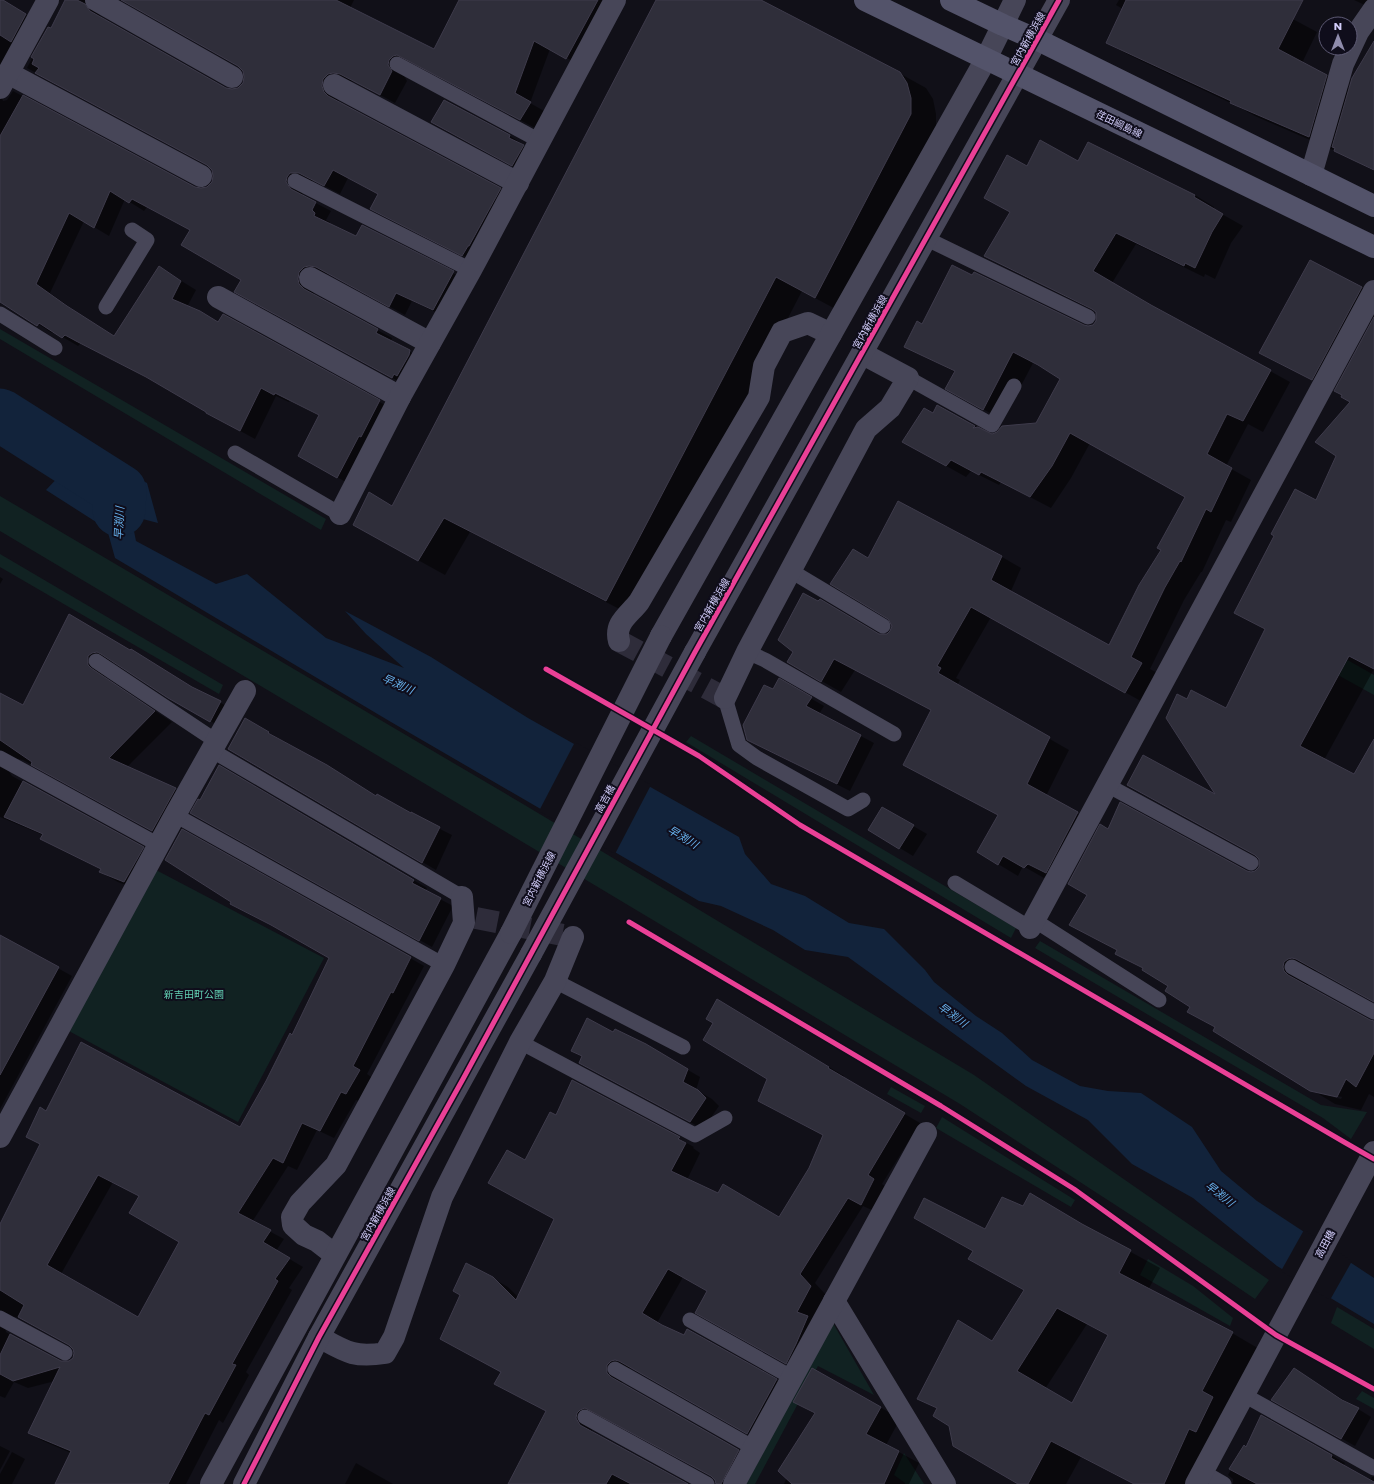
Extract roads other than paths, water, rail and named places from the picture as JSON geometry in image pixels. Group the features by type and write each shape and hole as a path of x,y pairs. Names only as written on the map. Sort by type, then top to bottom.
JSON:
{"main road":[{"name":"荏田綱島線","path":"865,0 1374,247"},
{"path":"951,0 1038,40 1374,206"}],"street":[{"path":"48,0 4,81 201,176"},
{"path":"96,0 232,77"},
{"path":"340,514 400,397 471,270 615,0"},
{"name":"宮内新横浜線","path":"211,1484 511,933 661,636 986,59 1015,0"},
{"name":"宮内新横浜線","path":"695,652 863,354 1059,0"},
{"path":"1311,175 1343,64 1358,32 1374,9"},
{"path":"334,85 518,183"},
{"path":"310,278 430,343"},
{"path":"1032,924 1374,291"},
{"path":"218,297 400,397"},
{"path":"619,641 617,632 621,621 639,602 759,397 764,366 782,332 808,323 831,334"},
{"path":"725,698 747,652 866,429 890,408 908,378 863,354"},
{"name":"高吉橋","path":"531,954 695,652"},
{"path":"0,1137 175,815 245,691"},
{"path":"335,1255 317,1241 304,1235 293,1225 292,1217 300,1203 336,1165 444,965 470,921 462,897"},
{"path":"319,1337 348,1353 370,1356 385,1353 394,1337 442,1197 520,1042 555,980 573,936"},
{"name":"宮内新横浜線","path":"244,1484 319,1337 531,954"},
{"path":"734,1484 926,1133"},
{"name":"高田橋","path":"1199,1478 1371,1158"},
{"path":"834,1301 945,1484"}],"lane":[{"path":"397,64 540,141"},
{"path":"295,181 471,270"},
{"path":"106,307 147,240 132,230"},
{"path":"927,239 1088,317"},
{"path":"0,314 55,348"},
{"path":"908,378 992,425 1014,386"},
{"path":"235,453 340,514"},
{"path":"790,571 883,626"},
{"path":"747,652 765,660 894,734"},
{"path":"96,661 214,745 462,897"},
{"path":"725,698 739,745 757,758 848,809 863,800"},
{"path":"0,758 159,845"},
{"path":"1107,785 1251,863"},
{"path":"175,815 444,965"},
{"path":"955,883 1032,924 1159,1000"},
{"path":"1292,967 1374,1012"},
{"path":"555,980 683,1047"},
{"path":"520,1042 695,1135 725,1118"},
{"path":"0,1318 66,1353"},
{"path":"690,1320 792,1378"},
{"path":"616,1369 754,1448"},
{"path":"1244,1395 1374,1468"},
{"path":"586,1417 707,1484"},
{"path":"1199,1478 1224,1484"}],"water":[{"path":"83,451 147,483 158,523 131,516 136,541 216,584 247,574 326,638 404,668 366,634 345,611 431,657 528,718 739,837 745,854 771,884 805,896 849,923 884,929 925,970 934,982 976,1016 1002,1033 1032,1060 1080,1086 1108,1091 1141,1093 1192,1127 1221,1171 1257,1201 1374,1278 1374,1324 1277,1266 1193,1198 1132,1164 1088,1120 1026,1086 848,957 805,950 773,930 721,906 699,901 391,722 115,558 107,529 46,490"}],"waterway":[{"name":"早渕川","path":"0,415 120,491 119,510"}],"tunnel":[{"path":"619,641 725,698"},
{"path":"476,918 573,937"}],"park label":[{"name":"新吉田町公園","path":"194,994"}]}
